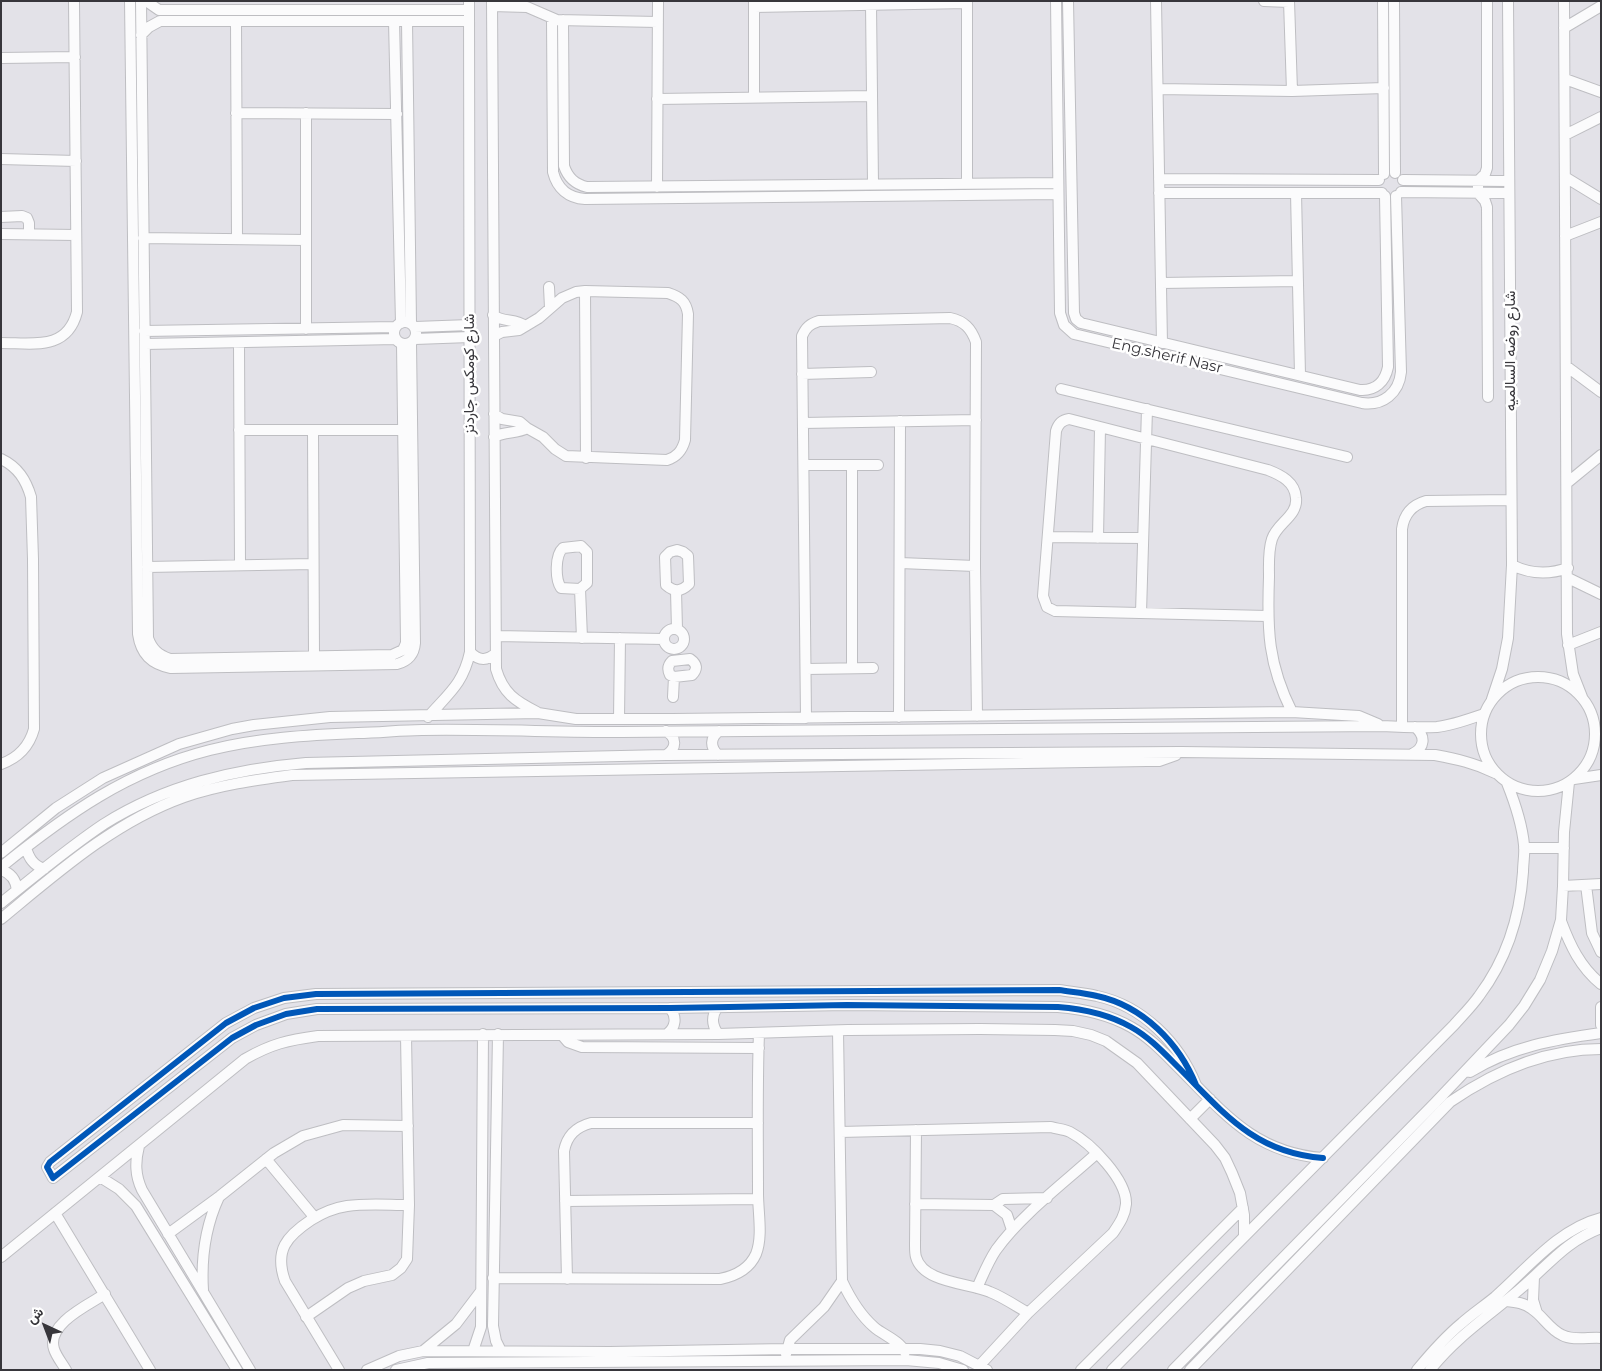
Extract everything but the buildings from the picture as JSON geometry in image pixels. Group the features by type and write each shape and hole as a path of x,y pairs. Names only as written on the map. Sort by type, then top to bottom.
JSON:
{"street":[{"path":"1,343 44,343 54,341 69,330 77,312 74,1"},
{"path":"130,1 138,634 144,654 152,661 161,666 171,668 387,664 402,662 412,655 414,643 406,341"},
{"path":"141,1 148,638 155,652 170,658 392,655 400,653 406,647 403,430 406,341"},
{"path":"146,1 158,10 231,5 469,6"},
{"path":"657,187 658,1"},
{"name":"Eng.sherif Nasr","path":"1056,1 1060,313 1062,321 1067,328 1078,335 1368,404 1380,402 1391,395 1398,384 1401,372 1391,194"},
{"path":"1068,1 1075,316 1081,324 1360,390 1371,389 1385,378 1388,367 1391,194"},
{"path":"1156,1 1162,343"},
{"path":"1264,1 1289,1 1292,91"},
{"path":"1478,181 1484,176 1487,168 1487,1"},
{"name":"شارع روضه السالميه","path":"1492,699 1502,669 1508,638 1512,566 1508,1"},
{"path":"1191,1370 1398,1148 1509,1025 1524,1006 1543,973 1561,920 1564,886 1564,848 1572,781 1588,763 1595,744 1594,723 1573,674 1568,645 1564,1"},
{"path":"754,97 754,4 871,5 966,2 967,184"},
{"path":"492,4 527,7 552,19 658,22"},
{"name":"شارع كومكس جاردنز","path":"492,4 496,669 500,683 514,698 538,713"},
{"path":"231,5 236,112 237,239"},
{"path":"871,5 873,184"},
{"path":"1389,5 1384,88 1390,177"},
{"path":"1389,5 1390,177 1379,187 1391,194"},
{"name":"شارع كومكس جاردنز","path":"418,730 455,688 466,670 470,652 469,6"},
{"path":"1564,28 1601,6"},
{"path":"552,19 553,172 560,187 574,197 585,199 1058,194"},
{"path":"563,20 564,166 574,183 587,187 1058,183"},
{"path":"142,35 149,27 160,21 468,21"},
{"path":"394,21 405,325"},
{"path":"405,325 407,21"},
{"path":"1,58 75,57"},
{"path":"1564,79 1601,92"},
{"path":"1057,89 1070,88"},
{"path":"1158,89 1292,91 1384,88"},
{"path":"657,99 872,96"},
{"path":"236,112 396,114"},
{"path":"306,113 306,329"},
{"path":"1565,134 1601,117"},
{"path":"1,160 76,161"},
{"path":"1159,179 1390,177 1509,181"},
{"path":"1390,177 1403,186 1391,194"},
{"path":"1565,177 1601,199"},
{"path":"1478,181 1478,193"},
{"path":"1160,193 1391,194 1509,192"},
{"path":"1296,193 1300,376"},
{"path":"1478,193 1484,198 1487,207 1488,397"},
{"path":"1,217 22,216 27,218 30,234"},
{"path":"1566,236 1601,222"},
{"path":"1,234 76,234"},
{"path":"144,238 306,240"},
{"path":"1161,283 1298,281"},
{"path":"550,287 550,308"},
{"path":"585,291 586,458"},
{"path":"494,336 502,332 519,330 539,318 569,294 585,291 668,294 680,298 684,302 688,314 684,440 679,454 667,460 573,457 560,453 543,437 520,422 502,419 494,414"},
{"path":"493,315 502,321 518,322 525,326"},
{"path":"806,718 802,336 805,329 819,321 955,319 969,327 976,342 975,566 977,716"},
{"path":"405,325 417,333 406,341"},
{"path":"405,325 394,333 406,341"},
{"path":"144,331 470,325"},
{"path":"144,344 406,341 470,337"},
{"path":"239,342 240,565"},
{"path":"1234,372 1236,360"},
{"path":"1566,366 1601,392"},
{"path":"802,374 871,372"},
{"path":"1061,389 1347,457"},
{"path":"1141,613 1148,410"},
{"path":"803,423 976,420"},
{"path":"1267,616 1055,610 1047,607 1043,596 1057,428 1061,422 1069,420 1268,470 1281,476 1293,486 1296,506 1277,528 1271,542 1267,616 1269,642 1275,671 1292,712"},
{"path":"899,717 900,421"},
{"path":"494,437 527,428"},
{"path":"1098,538 1100,428"},
{"path":"239,430 403,430"},
{"path":"313,430 314,656"},
{"path":"1567,483 1601,455"},
{"path":"1,459 9,463 21,474 31,497 34,729 26,748 18,755 1,764"},
{"path":"804,465 878,465"},
{"path":"852,465 852,668"},
{"path":"1402,727 1402,529 1406,516 1415,506 1426,501 1511,500"},
{"path":"1048,537 1144,538"},
{"path":"581,546 587,552 588,580 585,586 580,589 559,586 558,556 563,548 581,546"},
{"path":"900,563 975,566"},
{"path":"147,567 314,564"},
{"path":"1512,566 1535,573 1568,573 1601,594"},
{"path":"580,589 582,638"},
{"path":"676,591 677,629 681,632 684,640 680,647 680,660"},
{"path":"664,639 668,631 677,629"},
{"path":"1568,645 1601,632"},
{"path":"496,636 664,639"},
{"path":"619,719 620,638"},
{"path":"664,639 668,646 680,647"},
{"path":"470,652 482,660 490,658 496,653"},
{"path":"690,659 694,662 696,666 695,672 692,675 674,677 667,670 668,664 672,660 690,659"},
{"path":"806,670 873,668"},
{"path":"1495,773 1486,760 1481,745 1480,730 1484,714 1492,699 1504,687 1520,679 1537,676 1554,678 1570,685 1585,700 1601,708"},
{"path":"673,697 674,677"},
{"path":"4,848 56,808 101,779 178,744 205,735 254,725 330,717 538,713 576,719 619,719 1292,712 1359,716 1381,726"},
{"path":"17,890 14,879 10,874 1,869 61,820 107,791 157,767 209,750 263,740 330,734 418,730 719,731 1415,727 1461,722 1484,714"},
{"path":"330,717 330,734"},
{"path":"576,719 577,731"},
{"path":"1412,754 1418,751 1422,745 1423,738 1415,727"},
{"path":"666,731 672,734 675,740 672,752 666,755"},
{"path":"718,755 712,746 714,734 719,731"},
{"path":"1,903 106,824 143,803 182,787 222,774 264,766 306,762 666,755 1182,752 1412,754 1435,755 1479,765 1495,773 1507,783 1519,789 1532,792 1545,792 1572,781 1601,775"},
{"path":"1,918 86,849 133,820 184,797 237,782 292,775 1159,761 1171,758 1182,752"},
{"path":"422,773 423,759"},
{"path":"101,779 107,791"},
{"path":"1112,1370 1454,1025 1479,996 1499,964 1514,928 1521,890 1524,848 1516,808 1507,783"},
{"path":"26,848 30,859 44,869"},
{"path":"1524,848 1564,848"},
{"path":"1564,886 1601,884"},
{"path":"1586,885 1592,932 1601,952"},
{"path":"1561,920 1575,956 1590,976 1601,984"},
{"path":"883,1005 884,990"},
{"path":"1196,1085 1189,1068 1169,1039 1137,1012 1099,996 1059,990 316,994 284,998 254,1008 226,1024 48,1164 47,1168 54,1178 232,1038 256,1025 286,1014 317,1009 717,1008 883,1005 1078,1008 1116,1019 1146,1037 1210,1099 1247,1132 1264,1143 1296,1154 1323,1158"},
{"path":"588,993 588,1008"},
{"path":"1601,1007 1601,1025"},
{"path":"667,1034 674,1027 675,1022 675,1017 670,1008"},
{"path":"717,1008 713,1023 718,1034"},
{"path":"1,1257 245,1059 266,1047 291,1039 318,1036 718,1034 1027,1029 1073,1031 1106,1041 1137,1063 1215,1145 1225,1158 1236,1183 1243,1208 1244,1237"},
{"path":"838,1031 842,1281 854,1305 883,1334 904,1349 906,1360"},
{"path":"493,1278 720,1279 730,1277 748,1266 755,1257 758,1247 759,1033"},
{"path":"1459,1079 1481,1065 1526,1047 1601,1033"},
{"path":"473,1351 480,1333 483,1034"},
{"path":"498,1034 493,1298 494,1334 501,1351"},
{"path":"562,1035 568,1042 582,1047 758,1048"},
{"path":"306,1317 348,1288 364,1281 386,1277 401,1268 407,1259 409,1205 406,1036"},
{"path":"1173,1370 1398,1148 1450,1102 1488,1078 1530,1060 1552,1054 1601,1049"},
{"path":"160,1075 169,1087"},
{"path":"483,1080 497,1079"},
{"path":"1190,1119 1210,1099"},
{"path":"567,1278 564,1158 565,1144 573,1132 584,1125 601,1123 758,1123"},
{"path":"168,1234 291,1142 316,1131 342,1125 408,1126"},
{"path":"610,1361 786,1349 930,1349 960,1356 984,1367 1028,1313 1113,1233 1122,1220 1126,1204 1124,1189 1116,1175 1096,1154 1069,1132 1051,1127 840,1132"},
{"path":"916,1130 916,1257 921,1268 941,1279 991,1292 1028,1313"},
{"path":"139,1146 136,1173 146,1198 250,1370"},
{"path":"977,1288 996,1250 1012,1230 1096,1154"},
{"path":"266,1159 315,1218"},
{"path":"100,1177 119,1189 136,1206 237,1370"},
{"path":"203,1293 202,1267 204,1242 210,1219 220,1196"},
{"path":"136,1206 146,1198"},
{"path":"915,1204 994,1205 1003,1199 1047,1198"},
{"path":"565,1201 758,1199"},
{"path":"341,1368 284,1281 281,1266 282,1251 295,1231 330,1210 348,1205 409,1205"},
{"path":"994,1205 1007,1215 1012,1230"},
{"path":"1081,1370 1243,1208"},
{"path":"56,1213 150,1370"},
{"path":"1417,1370 1460,1324 1493,1298 1554,1244 1577,1228 1601,1218"},
{"path":"1430,1370 1468,1330 1506,1301 1572,1242 1601,1228"},
{"path":"1534,1277 1533,1300 1537,1313"},
{"path":"786,1361 786,1349 793,1337 824,1307 842,1281"},
{"path":"66,1370 54,1348 53,1336 59,1325 105,1294"},
{"path":"481,1294 493,1298"},
{"path":"423,1351 456,1324 481,1294"},
{"path":"1506,1301 1523,1304 1537,1313 1552,1329 1563,1336 1601,1338"},
{"path":"367,1370 399,1356 423,1351 501,1351 598,1361"},
{"path":"396,1370 428,1363 610,1361 690,1366 786,1361 906,1360 939,1363 963,1370"}],"cycle path":[{"path":"1196,1085 1180,1055 1157,1028 1144,1017 1114,1001 1092,995 1059,990 316,994 284,998 254,1008 226,1023 50,1162 47,1167 53,1178 232,1038 256,1025 286,1014 317,1009 670,1008 847,1005 1058,1007 1105,1015 1122,1022 1150,1040 1210,1100 1242,1128 1278,1148 1323,1158"}]}
